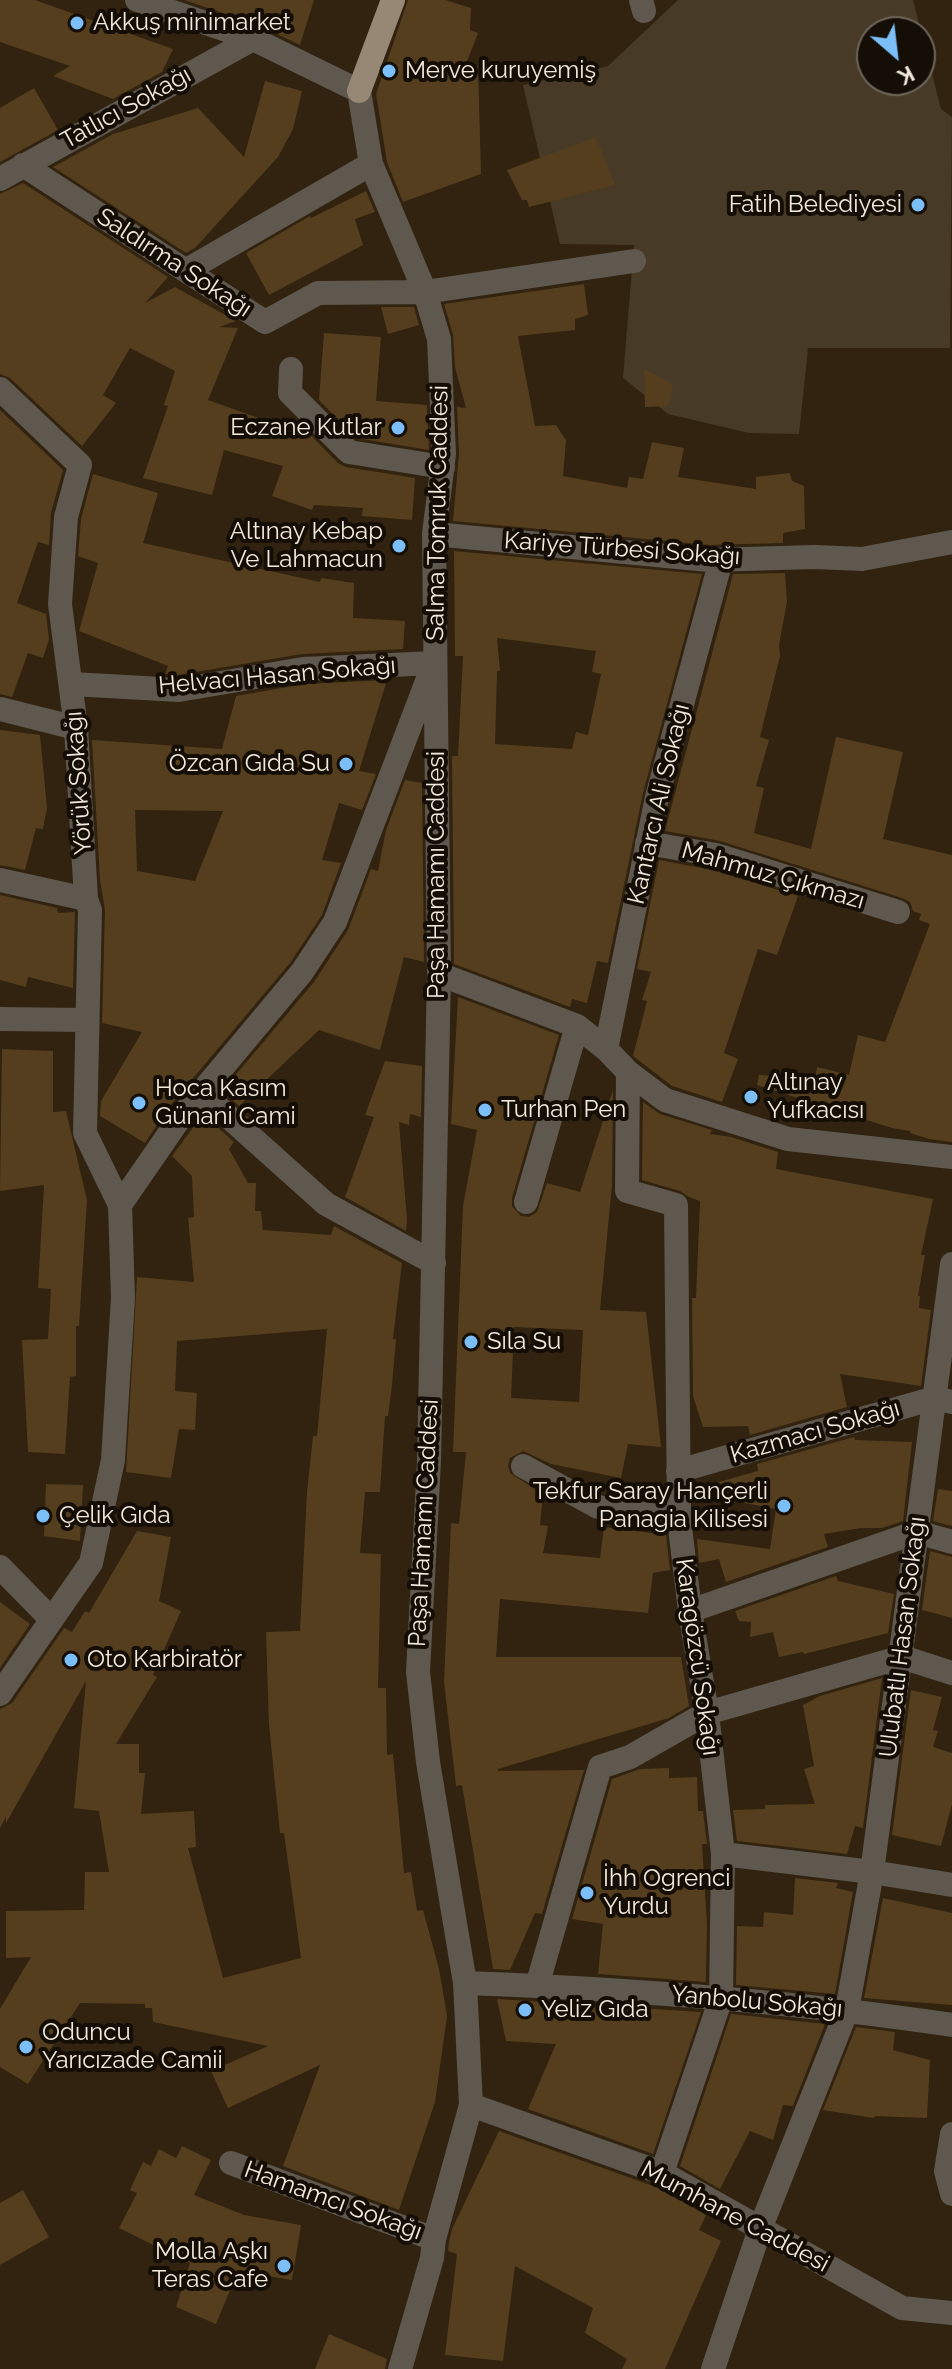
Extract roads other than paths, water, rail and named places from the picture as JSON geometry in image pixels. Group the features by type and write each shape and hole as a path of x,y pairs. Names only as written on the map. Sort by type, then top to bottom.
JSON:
{"main road":[{"name":"Salma Tomruk Caddesi","path":"359,91 393,0"}],"street":[{"path":"151,2 253,39 359,91"},
{"name":"Tatlıcı Sokağı","path":"0,179 253,39"},
{"name":"Salma Tomruk Caddesi","path":"359,91 371,164 425,292 439,339 443,467 434,534 434,663"},
{"path":"187,270 371,164"},
{"name":"Saldırma Sokağı","path":"23,165 265,322 318,293 425,292"},
{"path":"425,292 634,261"},
{"path":"291,369 290,393 349,452 443,467"},
{"name":"Yörük Sokağı","path":"0,389 80,465 66,517 60,604 72,684 86,899 90,910 85,1133 120,1205"},
{"name":"Kariye Türbesi Sokağı","path":"434,534 721,560 862,559 952,542"},
{"name":"Kantarcı Ali Sokağı","path":"606,1049 647,843 721,560"},
{"path":"0,1694 91,1563 113,1460 123,1298 120,1205 180,1118 302,972 335,922 434,663"},
{"name":"Helvacı Hasan Sokağı","path":"72,684 179,690 303,669 434,663"},
{"name":"Paşa Hamamı Caddesi","path":"400,2369 471,2105 465,1983 428,1762 418,1672 429,1461 439,974 434,663"},
{"path":"0,709 76,728"},
{"name":"Mahmuz Çıkmazı","path":"647,843 716,855 898,912"},
{"path":"0,880 86,899"},
{"path":"439,974 577,1026 665,1100 788,1139 952,1157"},
{"path":"0,1019 87,1020"},
{"path":"526,1202 577,1026"},
{"name":"Karagözcü Sokağı","path":"628,1072 627,1191 676,1205 679,1519 707,1713 723,1854 721,1998 662,2173"},
{"path":"202,1093 326,1204 434,1263"},
{"name":"Ulubatlı Hasan Sokağı","path":"713,2369 760,2229 847,2010 872,1872 917,1532 944,1400 937,1367 952,1264"},
{"name":"Kazmacı Sokağı","path":"678,1471 944,1400"},
{"path":"523,1466 598,1507 679,1519"},
{"path":"690,1611 917,1532 952,1542"},
{"path":"0,1567 51,1619"},
{"path":"537,1986 594,1797 600,1767 630,1757 707,1713 902,1657 952,1673"},
{"path":"723,1854 952,1885"},
{"name":"Yanbolu Sokağı","path":"465,1983 721,1998 847,2010 952,2025"},
{"name":"Mumhane Caddesi","path":"471,2105 662,2173 902,2308 952,2313"},
{"path":"952,2134 946,2171 952,2194"},
{"name":"Hamamcı Sokağı","path":"231,2163 434,2239"}],"place":[{"name":"Akkuş minimarket","path":"77,23"},
{"name":"Merve kuruyemiş","path":"389,71"},
{"name":"Fatih Belediyesi","path":"918,205"},
{"name":"Eczane Kutlar","path":"398,428"},
{"name":"Altınay Kebap Ve Lahmacun","path":"399,546"},
{"name":"Özcan Gıda Su","path":"346,764"},
{"name":"Altınay Yufkacısı","path":"751,1097"},
{"name":"Hoca Kasım Günani Cami","path":"139,1103"},
{"name":"Turhan Pen","path":"485,1110"},
{"name":"Sıla Su","path":"471,1342"},
{"name":"Tekfur Saray Hançerli Panagia Kilisesi","path":"784,1506"},
{"name":"Çelik Gıda","path":"43,1516"},
{"name":"Oto Karbiratör","path":"71,1660"},
{"name":"İhh Ogrenci Yurdu","path":"587,1893"},
{"name":"Yeliz Gıda","path":"525,2010"},
{"name":"Oduncu Yarıcızade Camii","path":"26,2047"},
{"name":"Molla Aşkı Teras Cafe","path":"284,2266"}]}
